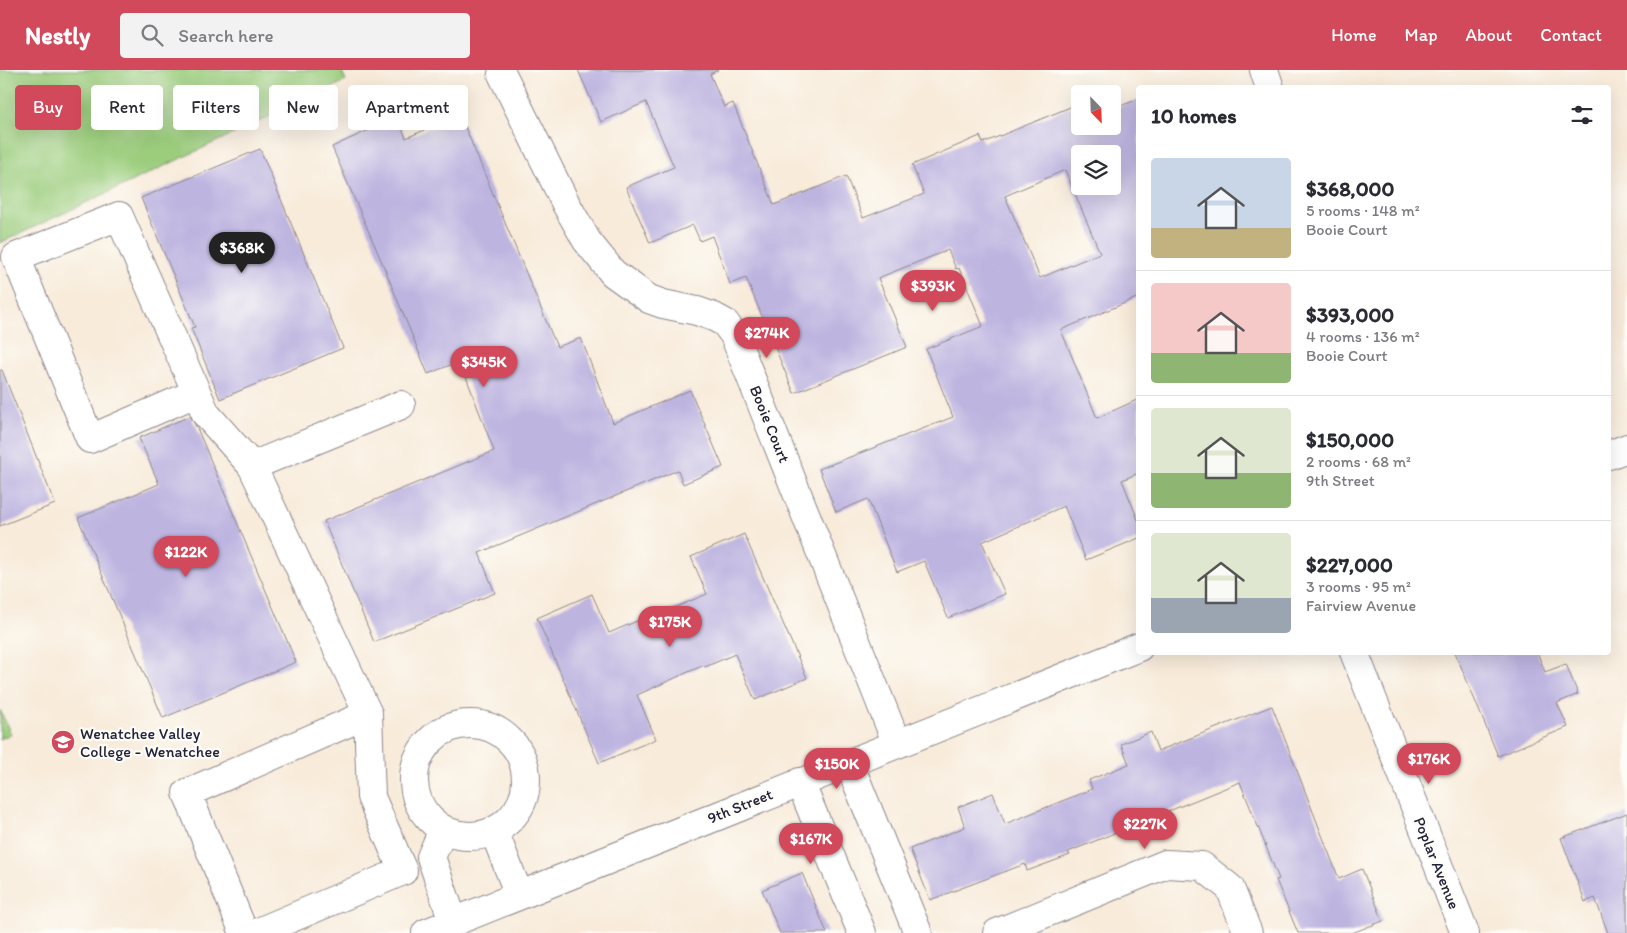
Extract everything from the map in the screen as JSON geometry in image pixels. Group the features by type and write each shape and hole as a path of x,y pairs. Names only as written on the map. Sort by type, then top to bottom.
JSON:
{"street":[{"path":"1264,70 1269,85"},
{"name":"Booie Court","path":"502,74 566,204 587,241 613,273 649,299 714,317 725,324 734,335 897,744"},
{"path":"196,393 90,439 16,257 120,216 206,414 252,466 368,714 371,797 403,871 256,933"},
{"path":"252,466 401,405"},
{"path":"1611,454 1627,448"},
{"name":"9th Street","path":"426,933 1136,647"},
{"name":"Poplar Avenue","path":"1355,655 1465,933"},
{"path":"244,933 187,792 368,714"},
{"path":"462,724 480,725 498,731 512,742 522,757 526,774 526,792 520,808 508,822 494,831 477,836 460,835 443,830 430,820 419,805 414,789 415,771 420,755 430,740 444,730 462,724"},
{"path":"849,762 918,933"},
{"path":"800,782 862,933"},
{"path":"443,830 431,857 454,921"},
{"path":"494,831 519,895"},
{"path":"997,933 1166,864 1202,866 1230,888 1248,933"}],"green space":[{"path":"0,70 341,70 346,81 337,85 269,85 269,117 259,122 259,85 173,85 173,130 241,130 0,243"},
{"path":"0,710 11,734 0,739"}],"building":[{"path":"578,70 718,70 710,74 724,107 733,103 774,205 846,176 863,218 924,194 912,165 980,136 983,143 1071,107 1071,135 1121,135 1121,106 1136,100 1136,298 1061,330 1097,418 1136,400 1136,474 1122,480 1136,515 1136,539 1086,560 1064,506 982,542 1005,594 948,618 924,561 897,572 868,499 836,512 819,469 953,417 926,349 983,326 959,268 956,269 948,250 878,278 907,347 794,393 746,278 730,284 712,236 700,241 693,225 650,243 626,187 674,167 646,102 601,122","holes":["1071,145 1121,145 1121,195 1076,195 1100,253 1040,278 1005,196 1065,170 1071,184"]},
{"path":"369,130 403,130 406,138 425,130 466,130 557,347 581,338 613,423 690,390 723,467 683,484 678,470 479,553 495,593 374,642 324,521 494,451 460,361 428,374 332,147"},
{"path":"260,149 343,348 220,399 191,328 195,327 141,198"},
{"path":"0,370 2,370 55,504 0,526"},
{"path":"190,416 197,428 296,662 163,718 78,518 159,484 139,438"},
{"path":"744,534 807,678 755,700 735,654 705,667 704,665 637,695 656,739 599,763 537,618 592,594 609,633 644,618 645,620 707,594 691,557"},
{"path":"1456,655 1538,655 1545,672 1566,664 1578,694 1557,703 1568,727 1498,756"},
{"path":"1272,706 1339,879 1362,869 1383,921 1352,933 1298,933 1276,880 1279,879 1240,782 1068,852 1070,855 1027,871 1025,864 930,900 910,849 965,827 958,807 993,793 1005,824 1092,789 1089,780 1129,764 1121,744 1151,732 1158,751"},
{"path":"1627,813 1627,933 1608,933 1595,898 1585,902 1561,838"},
{"path":"802,873 827,933 780,933 762,890"}],"place":[{"name":"Wenatchee Valley College - Wenatchee","path":"63,742"}]}
